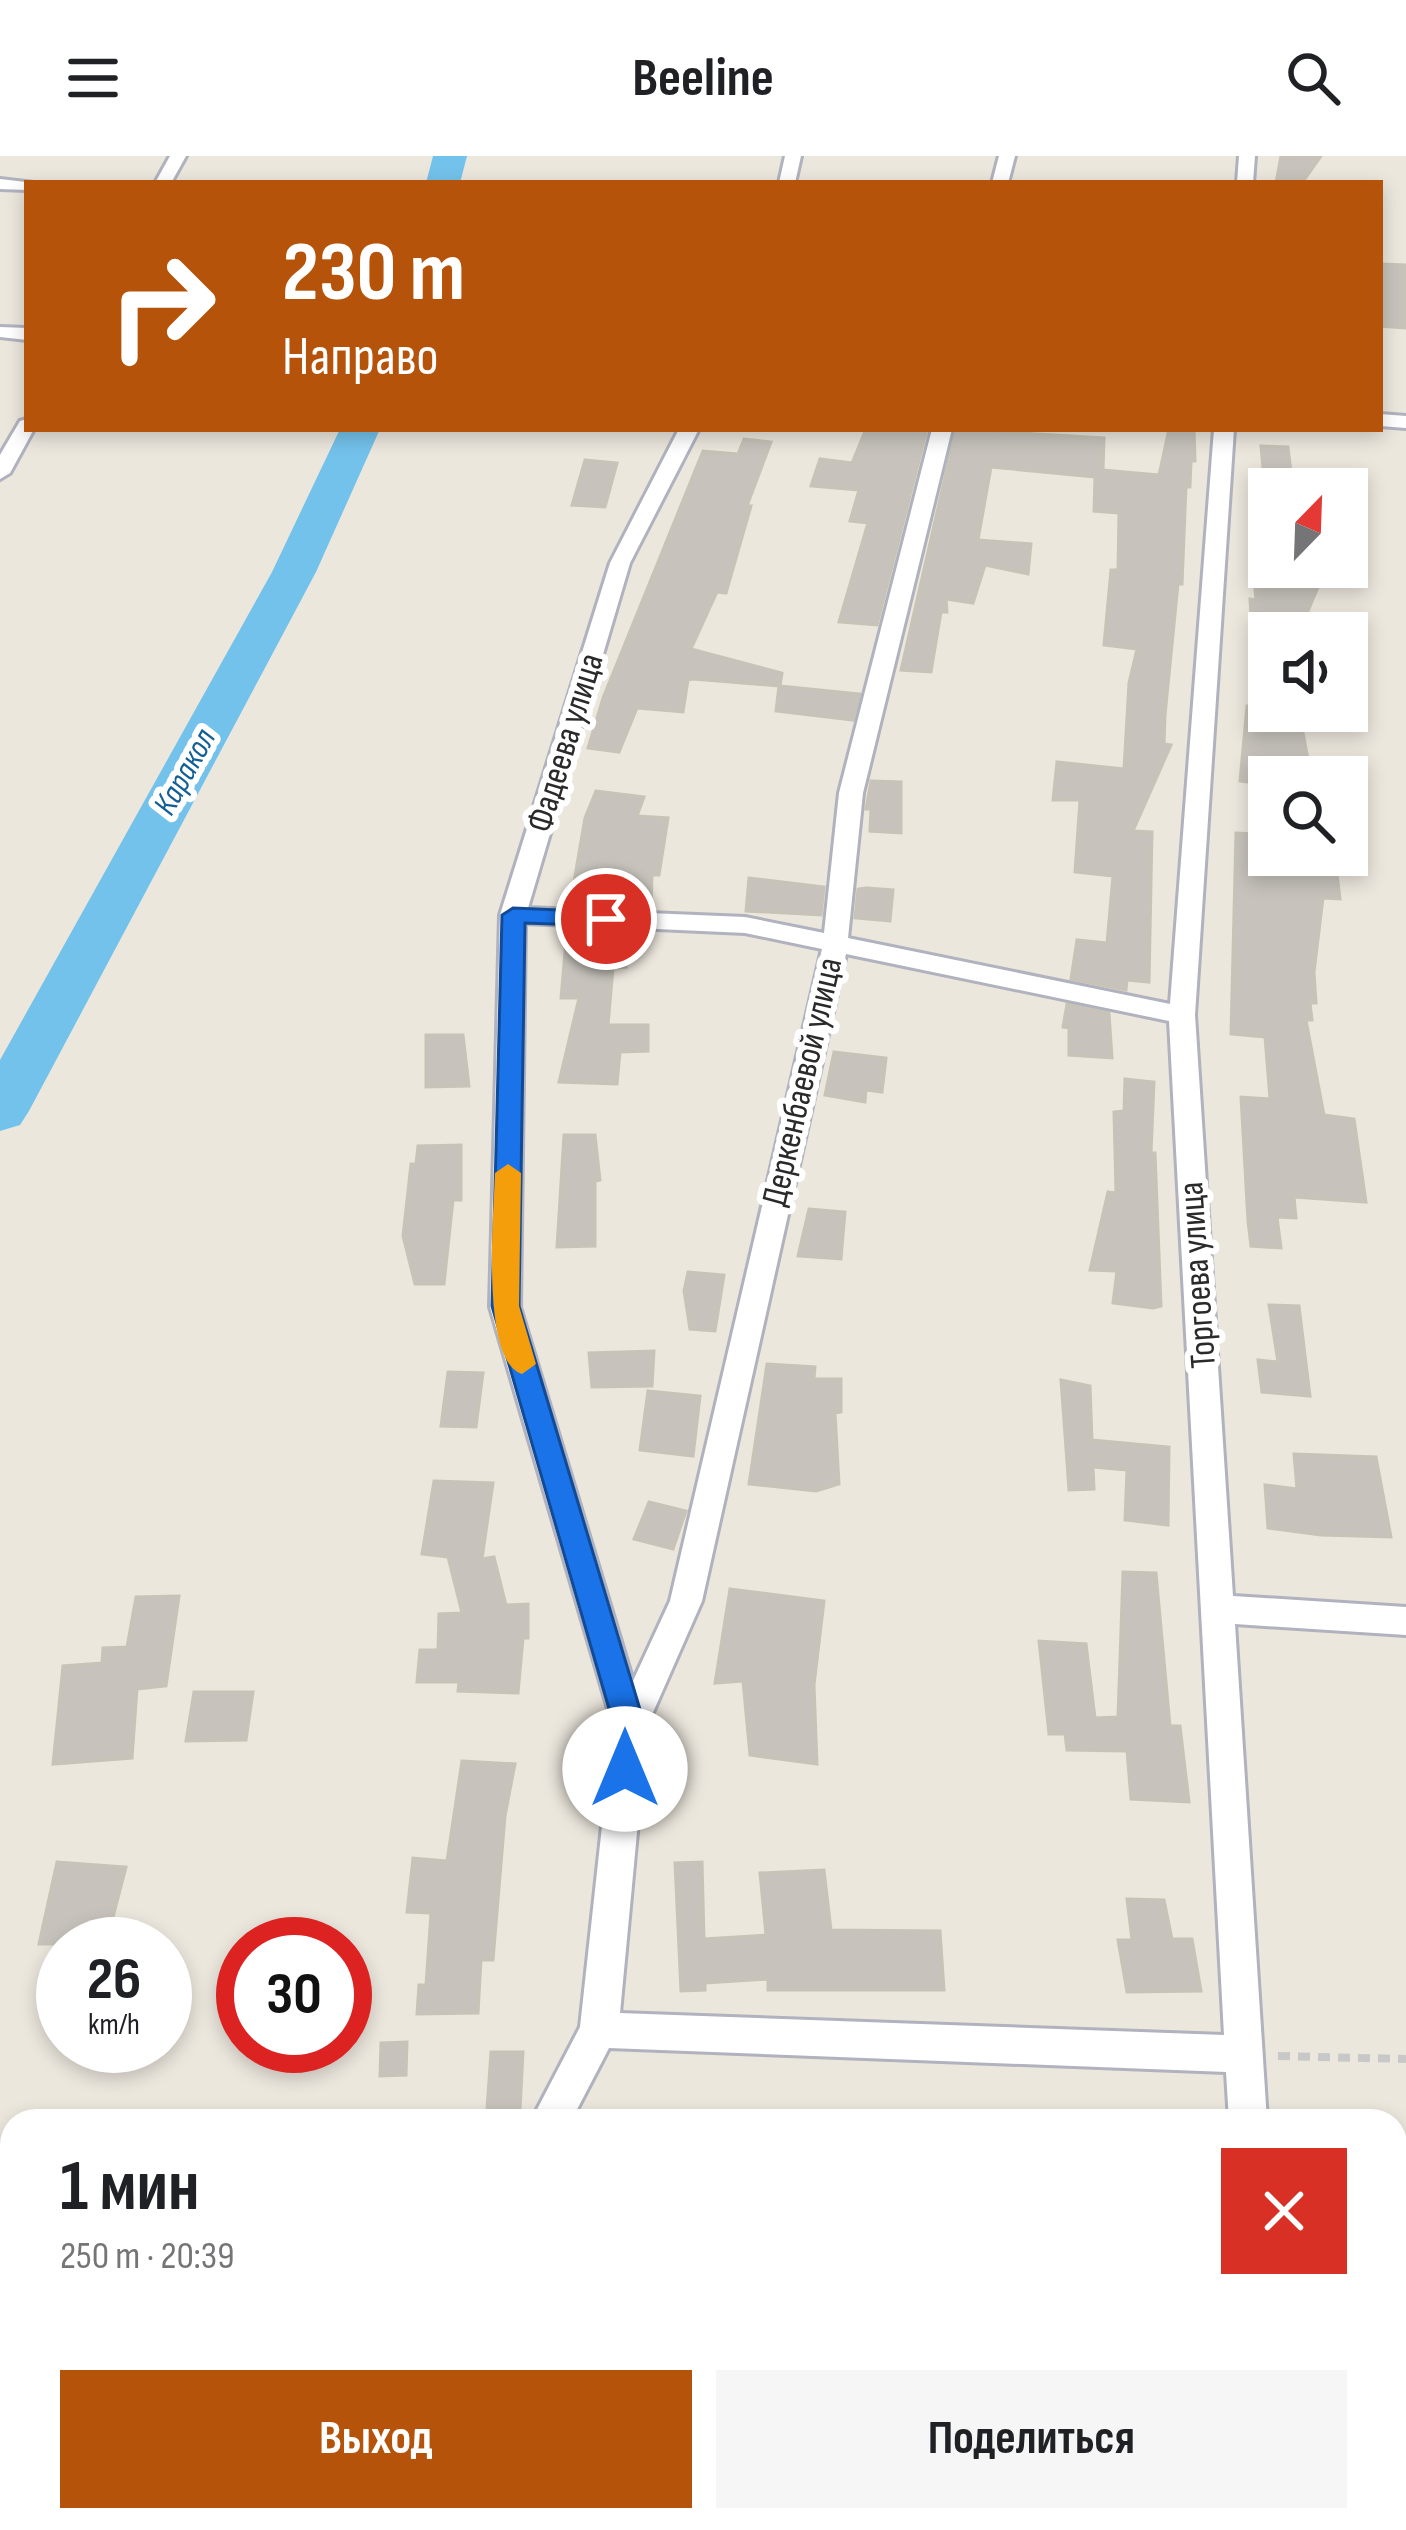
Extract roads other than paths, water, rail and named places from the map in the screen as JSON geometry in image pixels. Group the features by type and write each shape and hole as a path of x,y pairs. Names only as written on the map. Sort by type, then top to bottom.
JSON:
{"street":[{"path":"0,472 24,430"},
{"name":"Фадеева улица","path":"556,2109 599,2030 629,1726 505,1306 513,915 620,563 687,432"},
{"name":"Деркенбаевой улица","path":"629,1726 686,1601 835,946 851,793 941,432"},
{"name":"Торгоева улица","path":"1224,432 1182,1015 1247,2109"},
{"path":"513,915 745,925 1182,1015"},
{"path":"1218,1610 1406,1621"},
{"path":"599,2030 1243,2054"}],"waterway":[{"name":"Каракол","path":"444,180 450,156"},
{"name":"Каракол","path":"0,1111 294,572 359,432"}]}
